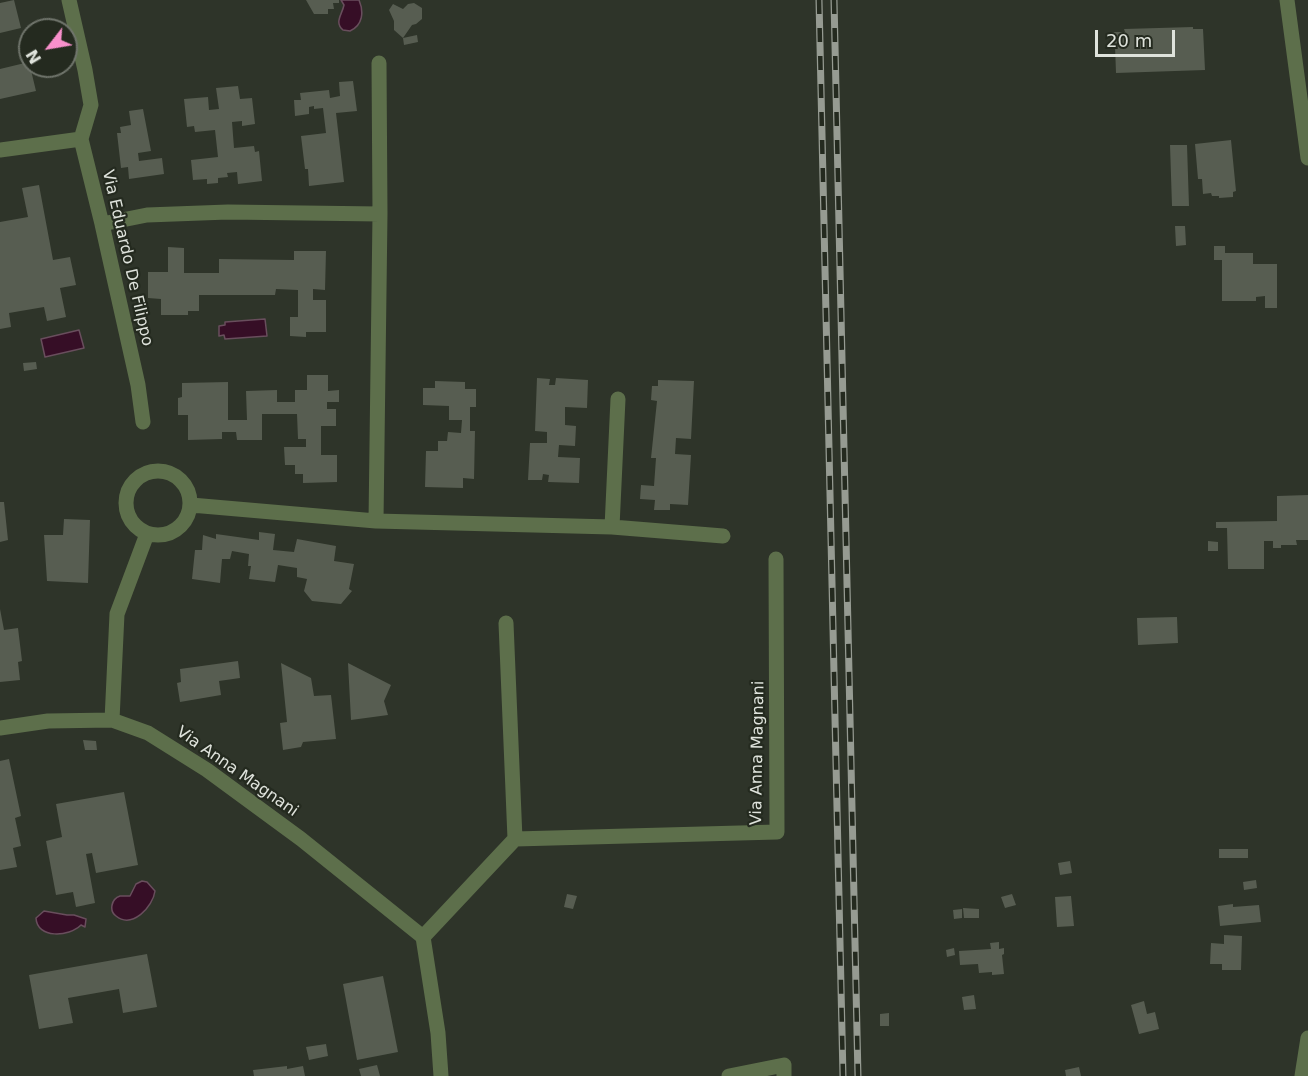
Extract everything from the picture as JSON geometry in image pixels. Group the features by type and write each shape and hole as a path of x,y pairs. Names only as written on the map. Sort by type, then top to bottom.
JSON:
{"street":[{"path":"0,150 81,138 91,105 69,0"},
{"path":"1287,0 1308,158"},
{"path":"376,521 380,214 379,63"},
{"name":"Via Eduardo De Filippo","path":"81,138 138,385 142,422"},
{"path":"102,224 147,215 228,212 380,214"},
{"path":"612,527 618,399"},
{"path":"153,471 172,473 186,487 190,495 191,505 184,524 167,535 147,534 130,520 126,499 129,489 143,474 153,471"},
{"path":"191,505 376,521 612,527 723,536"},
{"path":"112,720 117,614 147,534"},
{"name":"Via Anna Magnani","path":"515,839 777,832 777,559"},
{"path":"441,1076 438,1033 423,937 515,839 506,623"},
{"name":"Via Anna Magnani","path":"0,728 48,721 112,720 148,734 207,770 301,839 423,937"},
{"path":"1302,1076 1308,1038"},
{"path":"729,1076 784,1065 784,1076"}],"shaded area":[{"path":"341,0 359,0 361,5 360,22 350,31 343,30 339,24 344,5"},
{"path":"265,319 267,336 225,339 224,335 219,336 219,326 225,325 225,322"},
{"path":"79,330 84,348 45,357 41,339"},
{"path":"142,881 147,882 155,891 146,909 129,920 116,916 112,908 113,902 120,896 130,896 136,884"},
{"path":"44,911 86,919 85,927 81,925 62,934 48,933 38,925 36,918"}],"building":[{"path":"14,0 18,18 18,29 0,33 0,3"},
{"path":"306,0 339,0 339,3 333,3 334,9 328,9 328,14 314,14"},
{"path":"414,3 422,8 422,19 412,25 403,38 394,30 394,21 389,10 393,4 403,9 408,4"},
{"path":"1193,27 1193,29 1203,29 1205,70 1116,73 1115,46 1111,46 1111,32 1125,32 1124,29"},
{"path":"417,35 418,42 404,45 403,38"},
{"path":"18,65 18,78 33,78 36,91 0,99 0,69"},
{"path":"353,81 357,111 336,113 344,182 309,186 301,136 326,133 323,108 309,107 309,114 295,116 294,100 301,100 300,93 329,90 330,98 340,96 339,82"},
{"path":"238,86 240,99 252,98 255,124 242,126 242,121 232,122 234,148 254,146 255,152 259,151 262,181 238,184 237,172 227,173 228,177 218,178 218,183 207,184 207,179 193,180 191,160 218,157 215,130 195,132 194,126 187,127 184,99 208,97 209,110 219,109 216,88"},
{"path":"143,109 151,151 138,153 139,161 162,158 164,174 129,179 128,167 121,168 117,133 121,133 120,127 131,125 129,111"},
{"path":"1231,140 1236,191 1233,192 1233,197 1219,198 1219,196 1212,196 1211,193 1203,194 1202,179 1198,179 1195,144"},
{"path":"1170,145 1187,145 1189,206 1172,206"},
{"path":"39,185 53,260 70,257 76,285 60,288 66,317 47,321 44,307 9,313 11,327 0,329 0,222 28,217 22,188"},
{"path":"1175,226 1185,226 1186,245 1176,246"},
{"path":"1214,246 1225,246 1225,253 1253,253 1253,264 1277,264 1277,308 1265,308 1265,296 1256,297 1256,301 1222,301 1222,260 1214,260"},
{"path":"168,247 184,248 184,273 219,273 219,259 294,260 294,251 326,251 325,290 313,289 313,300 326,300 326,332 306,332 306,337 290,336 290,317 298,317 298,290 276,289 275,295 199,295 199,311 188,311 188,315 161,315 161,299 148,298 148,272 168,272"},
{"path":"36,362 37,369 24,371 23,363"},
{"path":"307,375 328,375 328,391 339,390 339,402 327,402 327,409 336,409 336,426 321,426 321,455 337,455 337,482 303,483 303,474 295,474 295,465 285,465 284,447 306,447 306,439 298,439 297,414 262,414 262,440 237,440 236,432 222,432 222,439 188,440 188,415 178,415 178,398 182,397 182,383 228,382 228,420 247,420 246,391 277,390 277,402 295,402 295,390 307,390"},
{"path":"537,378 550,379 549,385 555,385 556,378 588,380 587,408 565,407 565,425 576,426 575,446 559,445 558,457 580,458 579,483 548,482 549,475 543,474 542,480 528,480 530,443 547,443 547,432 535,431"},
{"path":"658,380 694,381 691,439 676,438 675,454 691,455 688,505 670,504 670,510 654,510 655,500 640,499 641,485 654,486 656,458 651,458 657,401 651,400 652,386 658,386"},
{"path":"435,381 465,382 465,389 476,389 476,407 470,407 470,431 475,431 474,479 463,478 463,488 425,487 426,451 438,451 438,441 447,441 448,432 461,433 462,420 449,420 449,406 423,405 423,388 435,388"},
{"path":"1308,495 1308,540 1296,540 1297,545 1281,545 1281,548 1273,548 1273,541 1264,541 1264,569 1228,569 1227,528 1216,528 1216,522 1277,521 1277,496"},
{"path":"0,502 4,502 8,540 0,542"},
{"path":"64,519 90,520 88,583 47,581 44,535 63,535"},
{"path":"259,532 275,534 273,550 294,552 297,539 336,546 334,561 354,564 349,589 352,591 341,604 312,601 304,591 307,579 297,577 297,568 278,565 275,582 249,579 251,566 248,566 249,554 232,551 230,559 222,559 220,583 192,579 195,550 202,550 203,535 216,539 216,534 259,540"},
{"path":"1208,541 1218,542 1218,551 1208,551"},
{"path":"0,609 4,630 18,628 22,661 18,662 20,680 0,682"},
{"path":"1177,617 1178,643 1138,645 1137,618"},
{"path":"238,661 240,678 219,681 221,695 180,702 177,683 181,682 180,669"},
{"path":"281,663 311,678 314,696 331,695 336,739 303,742 301,747 283,750 280,723 287,722"},
{"path":"348,663 391,685 384,701 388,715 351,720"},
{"path":"83,740 96,741 97,750 85,750"},
{"path":"9,759 21,816 15,818 21,846 13,848 17,867 0,870 0,761"},
{"path":"124,792 138,865 96,873 92,853 86,854 95,903 76,907 73,892 56,895 46,841 62,837 56,804"},
{"path":"1219,849 1248,849 1248,858 1219,858"},
{"path":"1070,861 1072,873 1060,875 1058,863"},
{"path":"1256,880 1257,888 1244,890 1243,882"},
{"path":"567,894 577,896 573,909 564,907"},
{"path":"1012,894 1016,905 1005,908 1001,897"},
{"path":"1071,896 1074,926 1057,927 1055,897"},
{"path":"1233,904 1233,907 1259,905 1261,922 1220,926 1218,906"},
{"path":"963,908 979,909 979,918 964,918"},
{"path":"962,909 962,918 954,919 953,910"},
{"path":"1224,935 1242,936 1241,970 1222,970 1222,964 1210,964 1211,943 1224,944"},
{"path":"999,942 999,949 1004,948 1002,955 1004,974 979,973 978,964 960,965 959,951 991,949 990,943"},
{"path":"954,948 955,955 947,957 946,950"},
{"path":"147,954 157,1007 123,1013 119,989 68,998 73,1023 39,1029 29,975"},
{"path":"383,976 398,1052 357,1060 343,984"},
{"path":"974,995 976,1009 964,1010 962,997"},
{"path":"1144,1001 1147,1014 1155,1012 1159,1029 1139,1034 1131,1005"},
{"path":"889,1013 889,1026 880,1026 880,1014"},
{"path":"326,1044 328,1056 309,1060 306,1047"},
{"path":"377,1065 380,1076 361,1076 359,1069"},
{"path":"287,1066 287,1069 303,1066 305,1076 254,1076 253,1070"},
{"path":"1079,1067 1081,1076 1066,1076 1065,1070"}],"railway":[{"path":"819,0 843,1076"},
{"path":"834,0 858,1076"}]}
